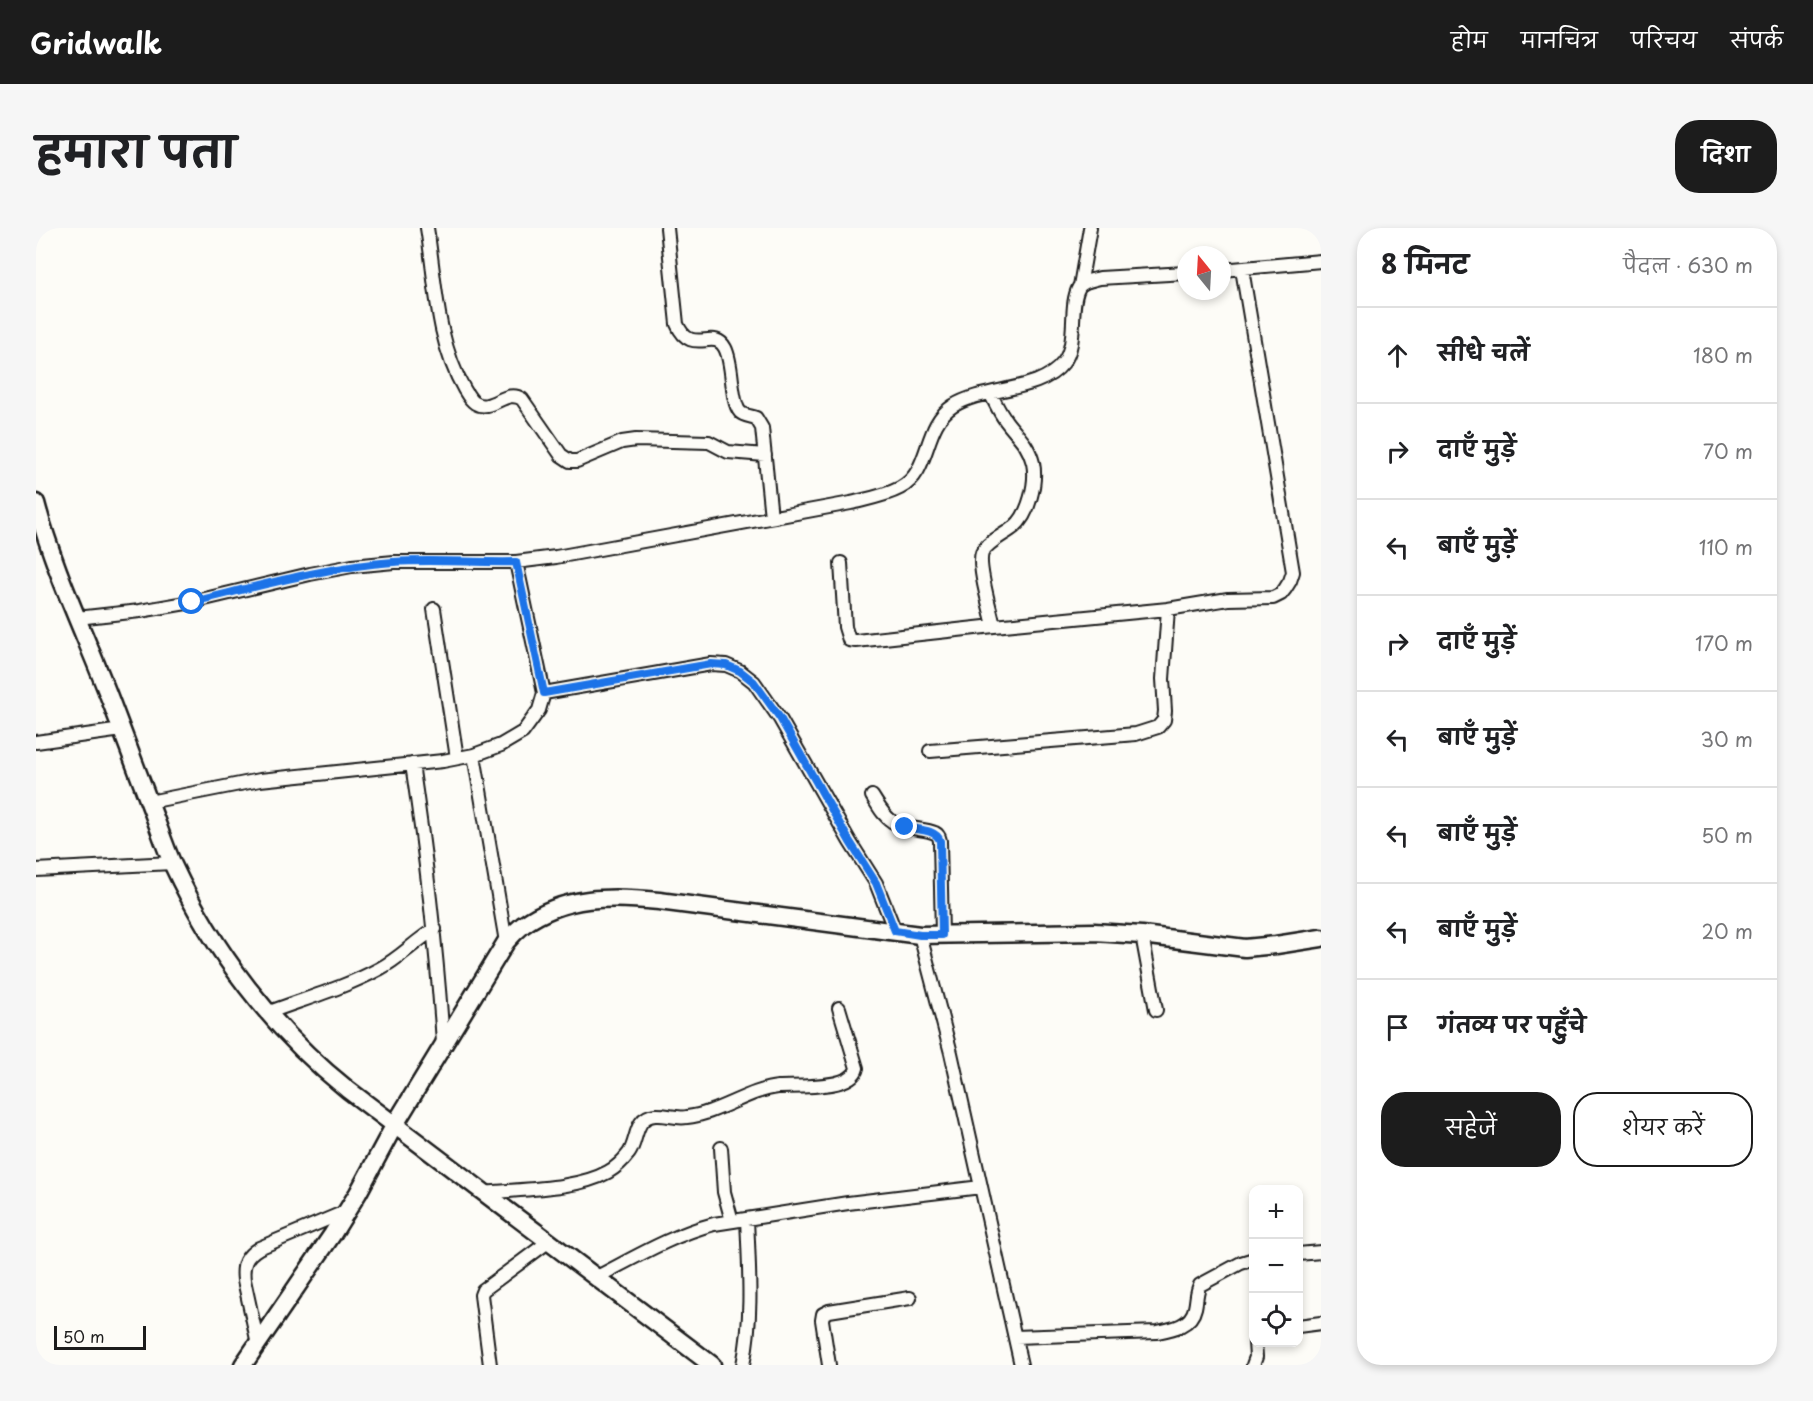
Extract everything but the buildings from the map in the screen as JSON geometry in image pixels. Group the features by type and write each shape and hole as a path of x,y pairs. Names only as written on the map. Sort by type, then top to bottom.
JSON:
{"street":[{"path":"427,228 437,302 450,359 471,400 477,405 483,406 514,395 518,396 561,455 570,461 577,461 622,442 636,440 709,442 728,452 765,455"},
{"path":"667,228 677,324 680,332 693,341 715,339 720,342 729,357 737,408 745,416 756,418 760,422 771,517"},
{"path":"77,618 192,602 352,566 394,562 516,562 556,557 851,503 902,488 916,475 933,428 942,415 954,405 1035,382 1050,375 1064,362 1071,347 1076,298 1090,228"},
{"path":"1231,270 1321,261"},
{"path":"841,563 845,627 849,639 856,642 1168,609 1228,599 1273,598 1281,594 1293,572 1242,269"},
{"path":"1080,286 1100,278 1177,274"},
{"path":"990,393 1007,423 1027,447 1033,465 1034,485 1028,505 1017,525 986,547 981,555 981,566 994,626"},
{"path":"36,503 57,569 122,730 172,863 226,960 267,1012 318,1067 712,1365"},
{"path":"149,802 260,780 474,755 501,745 523,732 539,710 544,693 516,562"},
{"path":"434,609 457,758"},
{"path":"930,750 1136,734 1158,727 1164,720 1165,711 1163,679 1168,609"},
{"path":"544,693 711,664 726,665 740,671 754,682 780,718 850,842 876,883 895,931"},
{"path":"36,742 122,730"},
{"path":"474,755 506,942"},
{"path":"412,764 435,929 443,1043"},
{"path":"872,796 891,821 939,836 942,935"},
{"path":"36,870 172,863"},
{"path":"243,1365 367,1179 394,1126 506,942 522,926 546,912 593,898 620,897 920,935 1094,932 1142,934 1245,948 1321,938"},
{"path":"267,1012 380,969 419,938 435,929"},
{"path":"1142,934 1156,1010"},
{"path":"920,935 951,1053 1021,1365"},
{"path":"483,1193 567,1185 592,1179 620,1164 630,1152 638,1126 644,1118 652,1115 687,1118 776,1087 821,1085 852,1078 857,1068 839,1008"},
{"path":"721,1148 724,1192 732,1221"},
{"path":"595,1278 697,1228 848,1203 981,1187"},
{"path":"258,1344 243,1280 245,1260 250,1253 259,1248 347,1211"},
{"path":"743,1365 749,1332 750,1308 747,1219"},
{"path":"490,1365 481,1295 483,1290 548,1242"},
{"path":"1303,1254 1321,1252"},
{"path":"1015,1337 1172,1330 1190,1319 1195,1309 1196,1295 1200,1285 1249,1260"},
{"path":"829,1365 823,1314 828,1311 910,1298"},
{"path":"1303,1325 1321,1323"},
{"path":"1253,1365 1256,1347"}],"route":[{"path":"192,602 352,566 432,561 516,562 544,693 711,664 726,665 740,671 754,682 780,718 850,842 876,883 895,931 920,935 942,935 939,836 905,827"}]}
